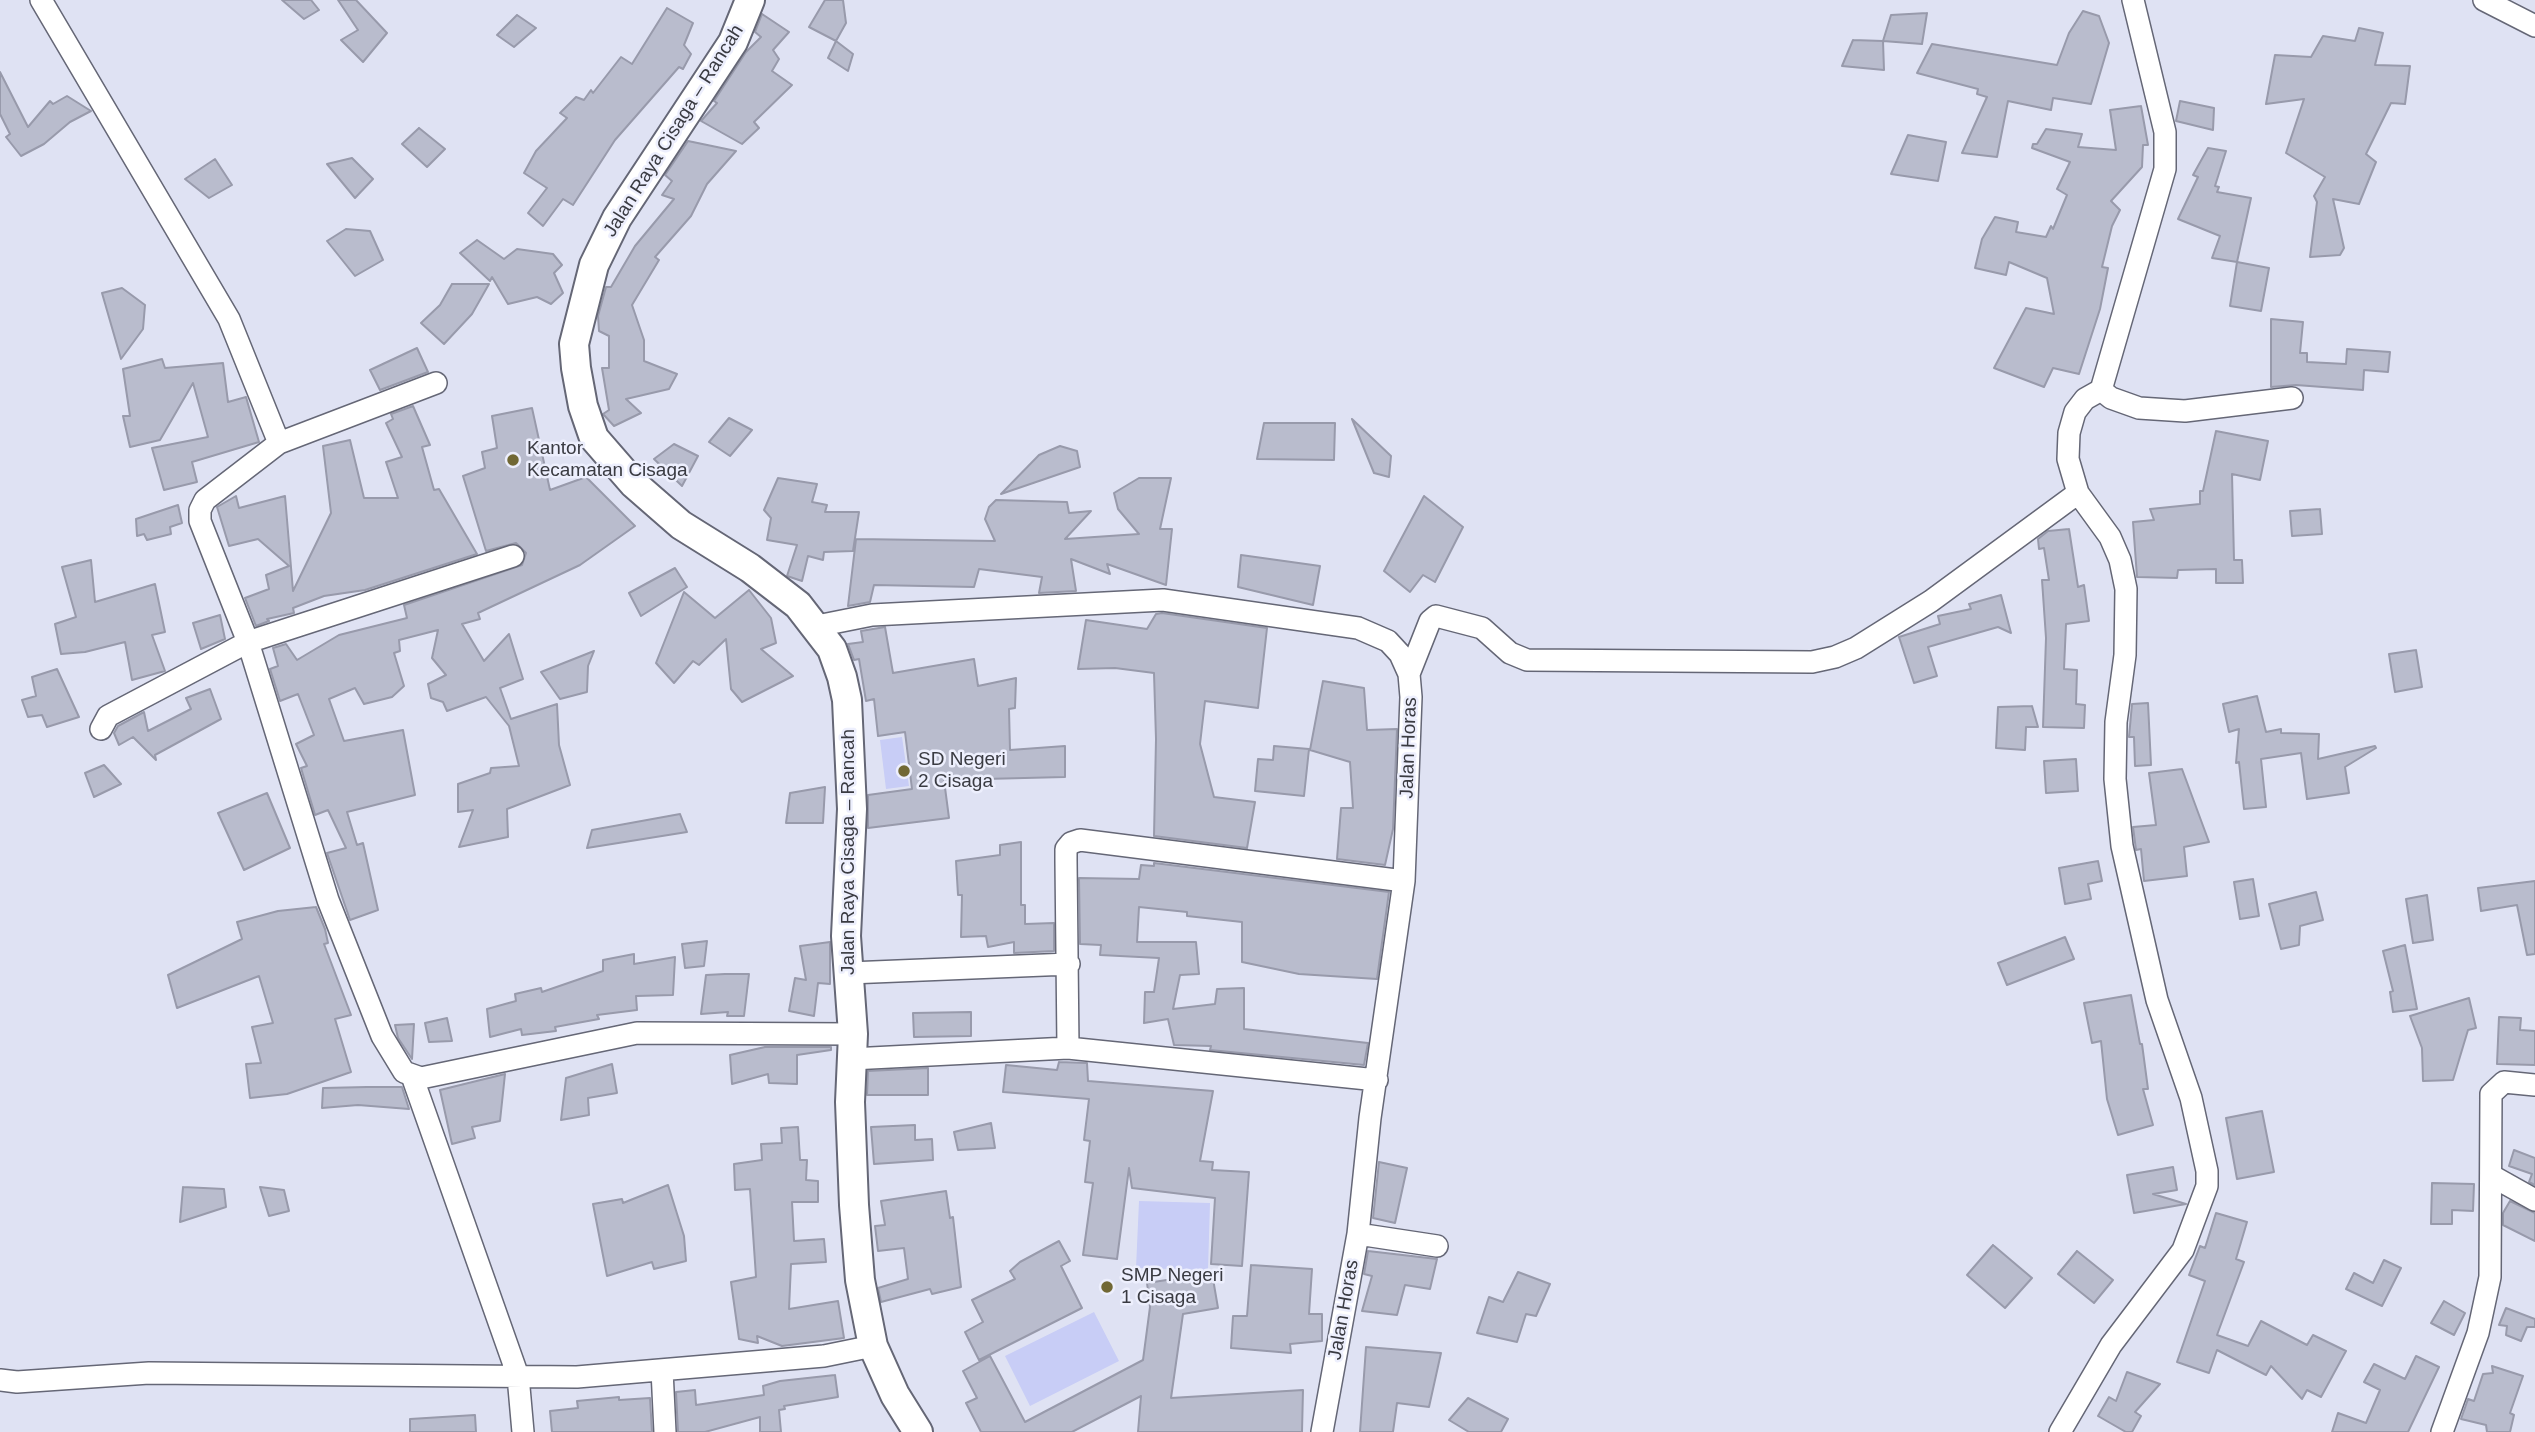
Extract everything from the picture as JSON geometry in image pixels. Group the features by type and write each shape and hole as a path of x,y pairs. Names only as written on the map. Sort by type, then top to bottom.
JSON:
{"main road":[{"name":"Jalan Raya Cisaga – Rancah","path":"750,0 733,42 617,218 593,265 574,344 576,368 583,406 594,438 634,484 681,525 760,575 798,605 817,626 832,649 847,700 852,809 846,936 852,1047 854,1206 860,1280 873,1346 912,1430"}],"street":[{"path":"41,0 229,319 279,443"},
{"path":"2060,1432 2111,1345 2183,1250 2207,1186 2207,1171 2191,1098 2157,1000 2122,846 2115,779 2116,722 2125,655 2126,589 2120,560 2110,537 2078,494 2068,459 2069,433 2075,412 2085,399 2101,390 2159,194 2167,152 2165,132 2133,0"},
{"path":"2484,0 2535,26"},
{"path":"436,383 279,443 205,500 200,510 200,521 248,642 328,900 382,1036 404,1072 421,1078 637,1033 852,1047 1068,1048 1377,1080"},
{"path":"2101,390 2111,398 2139,408 2185,411 2292,398"},
{"path":"1409,674 1430,621 1436,616 1482,628 1510,653 1527,660 1812,662 1835,657 1931,601 2078,494"},
{"path":"101,729 108,716 248,642 513,556"},
{"name":"Jalan Horas","path":"817,626 872,614 1163,600 1367,631 1388,641 1400,654 1409,674 1404,881 1358,1234 1322,1432"},
{"path":"1068,1048 1066,849 1071,843 1080,840 1404,881"},
{"path":"849,973 1069,964"},
{"path":"412,1076 518,1376 523,1432"},
{"path":"2442,1432 2486,1304 2490,1277 2491,1094 2504,1082 2535,1085"},
{"path":"2492,1176 2535,1200"},
{"path":"1358,1234 1437,1246"},
{"path":"0,1380 18,1382 149,1373 578,1377 824,1356 873,1346"},
{"path":"662,1370 666,1432"}],"shaded area":[{"path":"902,737 909,786 886,789 880,740"},
{"path":"1139,1201 1210,1203 1208,1270 1136,1268"},
{"path":"1094,1312 1119,1361 1030,1406 1005,1356"}],"building":[{"path":"282,0 311,0 319,10 304,19"},
{"path":"338,0 356,0 387,33 363,62 341,40 358,30"},
{"path":"825,0 843,0 846,23 836,41 809,27"},
{"path":"667,8 693,23 684,45 691,54 683,69 679,67 615,140 573,205 563,199 543,226 528,213 547,188 524,173 536,151 567,118 560,113 576,97 584,100 591,90 593,93 621,57 632,64"},
{"path":"2083,11 2099,16 2109,43 2091,104 2053,98 2051,110 2008,101 1997,157 1962,153 1987,97 1977,94 1978,89 1917,73 1932,44 2057,65 2069,33"},
{"path":"1927,13 1922,44 1883,41 1891,15"},
{"path":"762,14 789,32 773,50 779,59 772,71 792,85 754,122 759,128 742,144 701,121 717,103 714,101 746,52 761,37 755,32"},
{"path":"517,15 536,28 514,47 497,35"},
{"path":"2359,28 2383,33 2375,65 2410,66 2405,104 2391,103 2366,154 2376,162 2359,204 2333,199 2344,248 2340,255 2310,257 2317,202 2314,196 2325,177 2286,153 2304,99 2266,104 2275,55 2311,57 2323,36 2355,41"},
{"path":"1853,40 1883,41 1884,70 1842,66"},
{"path":"836,41 853,54 848,71 828,58"},
{"path":"0,72 28,127 50,101 53,104 67,96 91,111 70,122 44,144 21,156 6,137 10,134 0,114"},
{"path":"2180,101 2214,108 2213,130 2176,121"},
{"path":"2141,106 2148,145 2143,145 2142,167 2111,201 2120,210 2112,226 2102,267 2108,268 2100,309 2079,374 2053,368 2044,387 1994,368 2026,308 2054,314 2047,278 2009,262 2006,275 1975,268 1982,239 1995,217 2018,222 2016,232 2046,237 2051,226 2053,229 2067,195 2057,189 2070,162 2032,148 2033,144 2037,144 2046,129 2082,134 2078,147 2116,150 2110,110"},
{"path":"419,128 445,149 427,167 402,144"},
{"path":"1908,135 1946,142 1938,181 1891,174"},
{"path":"688,141 736,151 707,184 691,216 655,257 659,260 632,305 644,340 644,361 677,374 669,389 626,399 641,413 614,426 603,414 609,410 602,368 609,368 609,336 599,331 598,316 606,287 611,287 635,246 674,199 662,195 672,181 665,175"},
{"path":"2208,148 2226,151 2215,186 2219,187 2217,192 2251,198 2237,262 2212,258 2220,236 2178,219 2198,177 2193,175"},
{"path":"352,158 373,179 355,198 327,164"},
{"path":"215,159 232,185 209,198 185,179"},
{"path":"346,229 370,231 383,260 355,276 327,241"},
{"path":"477,240 504,259 517,249 553,254 562,265 554,273 563,293 551,304 537,297 508,304 492,277 490,281 460,253"},
{"path":"2237,262 2269,268 2261,311 2230,306"},
{"path":"452,284 489,284 472,314 444,344 421,323 440,305"},
{"path":"122,288 145,305 143,329 121,359 102,293"},
{"path":"2271,319 2303,322 2300,353 2307,353 2307,362 2346,364 2347,349 2390,352 2388,372 2364,370 2363,390 2296,385 2271,387"},
{"path":"417,348 428,372 380,390 370,370"},
{"path":"162,359 165,368 223,363 228,402 246,397 259,442 192,462 197,482 164,490 152,448 208,437 193,383 160,440 130,447 123,416 130,416 123,369"},
{"path":"413,406 430,445 422,447 434,490 439,489 477,554 365,590 324,596 293,608 294,613 267,619 269,621 256,626 245,598 269,589 266,575 289,566 258,539 229,546 217,507 236,496 239,508 285,496 293,591 331,513 323,446 350,440 364,498 398,498 386,462 402,457 386,423 393,419 391,414"},
{"path":"532,408 550,490 586,477 635,526 580,565 478,613 480,619 462,624 484,661 509,634 523,679 500,688 511,719 557,704 559,745 570,785 507,809 508,837 459,847 473,810 458,812 458,784 490,773 491,768 519,766 509,726 486,697 447,711 443,702 431,698 428,684 446,675 432,658 438,630 399,640 400,651 394,653 404,686 392,697 364,704 355,688 329,699 344,741 403,730 415,795 347,812 357,845 363,843 378,910 350,920 327,853 346,848 328,810 315,815 301,768 307,766 296,744 314,735 298,694 280,701 270,669 278,666 273,648 286,644 297,660 339,635 407,618 404,605 522,565 526,553 516,543 486,551 463,476 485,468 482,452 497,448 492,416"},
{"path":"729,418 752,430 730,456 709,442"},
{"path":"1352,419 1391,456 1389,477 1374,473"},
{"path":"1264,423 1335,423 1334,460 1257,459"},
{"path":"2216,431 2268,441 2260,480 2232,474 2234,560 2242,560 2243,583 2216,583 2216,569 2178,570 2177,578 2137,577 2133,522 2154,520 2150,509 2200,504 2200,491 2203,491"},
{"path":"674,444 698,456 682,486 654,459"},
{"path":"1060,446 1077,451 1080,467 1001,494 1039,455"},
{"path":"778,478 817,484 812,502 827,505 825,512 859,512 853,551 824,552 823,560 808,556 802,581 787,576 797,545 767,540 771,518 764,510"},
{"path":"1139,478 1171,478 1160,529 1172,529 1166,585 1107,564 1110,574 1071,559 1076,591 1039,593 1042,577 979,569 974,587 874,585 870,602 848,606 856,539 995,541 985,519 989,507 996,500 1067,502 1069,513 1091,511 1065,539 1139,534 1118,509 1114,493"},
{"path":"1424,496 1463,527 1435,582 1423,575 1410,592 1384,571"},
{"path":"178,505 182,523 170,527 171,534 147,540 144,534 137,536 136,519"},
{"path":"2320,509 2322,534 2292,536 2290,511"},
{"path":"2069,529 2078,587 2084,585 2089,621 2066,624 2064,669 2077,670 2076,704 2085,705 2084,728 2043,727 2046,638 2042,580 2049,580 2044,548 2039,549 2038,539 2048,531"},
{"path":"1241,555 1320,566 1313,605 1238,587"},
{"path":"91,560 95,602 155,584 165,632 152,635 165,671 132,680 125,642 85,652 61,654 55,624 76,617 62,567"},
{"path":"675,568 687,587 641,616 629,593"},
{"path":"749,590 771,618 776,643 761,649 793,676 742,702 731,689 726,639 699,665 693,661 674,683 656,663 684,592 715,618"},
{"path":"2001,595 2011,633 1998,627 1928,647 1937,676 1914,683 1899,637 1940,624 1938,616 1971,609 1969,604"},
{"path":"1156,614 1267,628 1258,708 1205,701 1200,744 1214,797 1255,802 1247,848 1154,836 1154,673 1115,668 1078,669 1086,620 1147,629"},
{"path":"220,615 225,639 201,649 193,623"},
{"path":"885,627 893,673 974,659 978,686 1016,678 1015,708 1009,709 1010,750 1065,746 1065,777 944,780 949,818 868,828 868,795 912,789 905,732 878,736 874,699 866,701 859,659 854,660 848,644 863,642 861,631"},
{"path":"2416,650 2422,687 2395,692 2389,654"},
{"path":"594,651 588,666 587,692 560,699 541,672"},
{"path":"57,669 79,717 47,727 42,715 28,717 22,700 36,696 32,677"},
{"path":"1323,681 1364,688 1367,730 1397,729 1393,829 1385,865 1337,859 1341,808 1353,808 1350,762 1310,750"},
{"path":"210,689 221,719 155,755 156,760 133,737 119,745 114,733 118,726 144,712 148,731 191,709 186,698"},
{"path":"2257,696 2266,732 2281,729 2281,733 2319,734 2318,759 2375,746 2376,748 2345,767 2349,793 2307,799 2301,753 2261,759 2266,807 2244,809 2239,762 2236,763 2239,729 2229,732 2223,704"},
{"path":"2148,703 2151,765 2135,766 2134,737 2129,737 2132,704"},
{"path":"2032,706 2038,727 2026,727 2025,750 1996,748 1998,707"},
{"path":"1274,746 1309,749 1304,796 1255,791 1258,759 1273,760"},
{"path":"2076,759 2078,791 2046,793 2044,761"},
{"path":"104,765 121,784 94,797 85,773"},
{"path":"2182,769 2209,842 2184,847 2187,876 2144,881 2141,849 2136,850 2133,827 2156,825 2149,773"},
{"path":"825,787 823,823 786,823 790,793"},
{"path":"267,793 290,848 244,870 218,813"},
{"path":"680,814 687,832 587,848 592,830"},
{"path":"1021,842 1021,905 1025,905 1025,924 1054,923 1054,951 1014,953 1014,942 988,947 986,936 961,937 962,895 958,895 956,861 1000,855 1000,845"},
{"path":"2098,861 2102,881 2088,884 2091,899 2065,904 2059,868"},
{"path":"1154,863 1389,892 1377,979 1299,974 1242,962 1242,922 1139,907 1137,942 1196,942 1199,974 1180,975 1173,1009 1215,1004 1217,989 1244,988 1244,1029 1368,1043 1364,1065 1210,1050 1211,1046 1174,1045 1168,1019 1144,1023 1145,992 1154,992 1159,958 1100,955 1101,945 1080,944 1079,878 1139,879 1141,865 1154,866"},
{"path":"2253,879 2259,916 2240,919 2234,882"},
{"path":"2535,881 2535,954 2527,955 2517,905 2481,911 2478,888"},
{"path":"2316,892 2323,920 2300,926 2299,945 2281,949 2269,904"},
{"path":"2427,895 2433,940 2413,943 2406,899"},
{"path":"316,907 325,929 328,943 324,944 351,1015 335,1019 351,1072 287,1094 250,1098 246,1064 261,1063 252,1027 273,1023 259,976 177,1008 168,975 242,939 237,922 278,911"},
{"path":"2065,937 2074,959 2007,985 1998,963"},
{"path":"707,941 704,966 685,968 682,944"},
{"path":"830,942 830,984 818,983 814,1016 789,1011 795,978 806,980 800,946"},
{"path":"2405,945 2417,1009 2393,1012 2390,992 2393,991 2383,951"},
{"path":"634,954 634,964 675,957 673,995 636,996 637,1010 597,1015 599,1019 555,1027 556,1031 522,1035 521,1029 490,1037 487,1009 516,1001 515,994 541,988 542,992 603,971 603,960"},
{"path":"749,974 744,1016 727,1016 728,1012 701,1014 706,975"},
{"path":"2131,995 2142,1044 2148,1089 2143,1089 2153,1125 2118,1135 2107,1099 2101,1041 2092,1043 2084,1003"},
{"path":"2469,998 2476,1028 2468,1030 2453,1080 2423,1081 2422,1048 2410,1016"},
{"path":"971,1012 971,1036 914,1037 913,1013"},
{"path":"2499,1017 2521,1018 2520,1030 2535,1031 2535,1065 2497,1064"},
{"path":"447,1018 452,1041 429,1042 425,1023"},
{"path":"414,1024 412,1059 398,1038 395,1025"},
{"path":"765,1047 831,1047 831,1050 797,1055 797,1084 769,1083 768,1074 732,1084 730,1055"},
{"path":"1059,1062 1087,1063 1088,1081 1213,1091 1200,1161 1213,1162 1212,1170 1249,1172 1242,1266 1211,1264 1215,1198 1132,1188 1129,1168 1117,1259 1083,1255 1093,1183 1085,1182 1090,1141 1084,1140 1089,1099 1003,1092 1006,1065 1057,1070"},
{"path":"612,1064 617,1093 588,1098 589,1115 561,1120 566,1078"},
{"path":"928,1068 928,1095 867,1095 868,1071"},
{"path":"505,1074 500,1121 472,1127 475,1138 452,1144 440,1090"},
{"path":"402,1087 409,1109 358,1105 322,1108 323,1088"},
{"path":"2262,1111 2274,1172 2237,1179 2226,1118"},
{"path":"991,1123 995,1148 958,1150 954,1132"},
{"path":"915,1125 915,1140 932,1139 933,1160 874,1164 871,1127"},
{"path":"798,1127 800,1160 807,1160 806,1180 818,1181 818,1202 792,1202 794,1241 824,1239 826,1262 791,1264 789,1309 838,1301 844,1338 782,1346 757,1336 758,1343 739,1339 731,1282 756,1277 750,1189 735,1190 734,1164 762,1160 761,1144 782,1143 781,1128"},
{"path":"2514,1150 2535,1158 2535,1185 2529,1182 2532,1174 2509,1166"},
{"path":"1379,1162 1407,1168 1395,1223 1373,1218"},
{"path":"2173,1167 2177,1190 2153,1194 2186,1204 2134,1213 2127,1175"},
{"path":"2432,1183 2474,1184 2473,1211 2452,1210 2452,1224 2431,1224"},
{"path":"668,1185 684,1236 686,1261 654,1269 652,1262 607,1276 593,1204 622,1199 623,1203"},
{"path":"183,1187 224,1189 226,1207 180,1222"},
{"path":"260,1187 284,1190 289,1211 269,1216"},
{"path":"946,1191 950,1218 953,1217 961,1287 932,1294 930,1289 881,1302 878,1288 908,1279 904,1248 878,1251 875,1226 885,1225 881,1201"},
{"path":"2510,1201 2535,1213 2535,1241 2503,1225 2503,1213"},
{"path":"2216,1213 2247,1222 2236,1259 2244,1262 2217,1335 2248,1346 2261,1321 2307,1345 2313,1335 2346,1351 2321,1397 2307,1390 2302,1399 2271,1366 2266,1375 2217,1350 2209,1373 2177,1362 2205,1281 2189,1275 2200,1246 2205,1248"},
{"path":"1059,1241 1070,1261 1061,1266 1082,1308 979,1360 965,1332 983,1322 972,1300 1015,1279 1010,1271 1020,1262"},
{"path":"1993,1245 2032,1278 2005,1308 1967,1275"},
{"path":"1368,1251 1437,1259 1430,1289 1405,1285 1397,1315 1362,1311 1372,1276 1364,1274"},
{"path":"2077,1251 2113,1280 2094,1303 2058,1274"},
{"path":"2384,1260 2401,1268 2382,1306 2346,1289 2354,1273 2373,1283"},
{"path":"1251,1265 1312,1269 1309,1314 1322,1314 1322,1341 1290,1344 1291,1353 1231,1348 1233,1316 1247,1316"},
{"path":"1518,1272 1550,1284 1536,1316 1526,1314 1517,1342 1477,1333 1489,1297 1503,1302"},
{"path":"1212,1273 1218,1308 1183,1314 1171,1398 1303,1390 1302,1432 1138,1432 1141,1396 1072,1432 981,1432 966,1403 977,1398 963,1371 990,1356 1025,1422 1143,1360 1150,1307 1147,1283"},
{"path":"2444,1301 2465,1313 2454,1335 2431,1323"},
{"path":"2506,1308 2535,1319 2535,1327 2527,1327 2521,1341 2506,1335 2507,1326 2499,1325"},
{"path":"1366,1347 1441,1353 1429,1407 1397,1403 1393,1432 1360,1432"},
{"path":"2416,1356 2439,1367 2408,1432 2332,1432 2338,1413 2366,1423 2380,1390 2364,1382 2374,1364 2405,1379"},
{"path":"2492,1366 2523,1376 2510,1413 2514,1415 2510,1432 2487,1432 2486,1425 2461,1419 2468,1399 2474,1401 2483,1374 2493,1373"},
{"path":"2127,1372 2160,1384 2135,1412 2141,1416 2132,1432 2126,1432 2098,1416 2109,1397 2116,1401"},
{"path":"835,1375 838,1397 784,1406 785,1409 779,1410 781,1432 760,1432 760,1417 705,1432 678,1432 676,1392 695,1390 696,1405 764,1395 763,1386 780,1381"},
{"path":"619,1397 619,1400 650,1398 652,1432 552,1432 550,1411 578,1408 577,1401"},
{"path":"1468,1398 1508,1419 1501,1432 1469,1432 1449,1420"},
{"path":"475,1415 476,1432 410,1432 410,1419"}],"place":[{"name":"Kantor Kecamatan Cisaga","path":"513,460"},
{"name":"SD Negeri 2 Cisaga","path":"904,771"},
{"name":"SMP Negeri 1 Cisaga","path":"1107,1287"}]}
